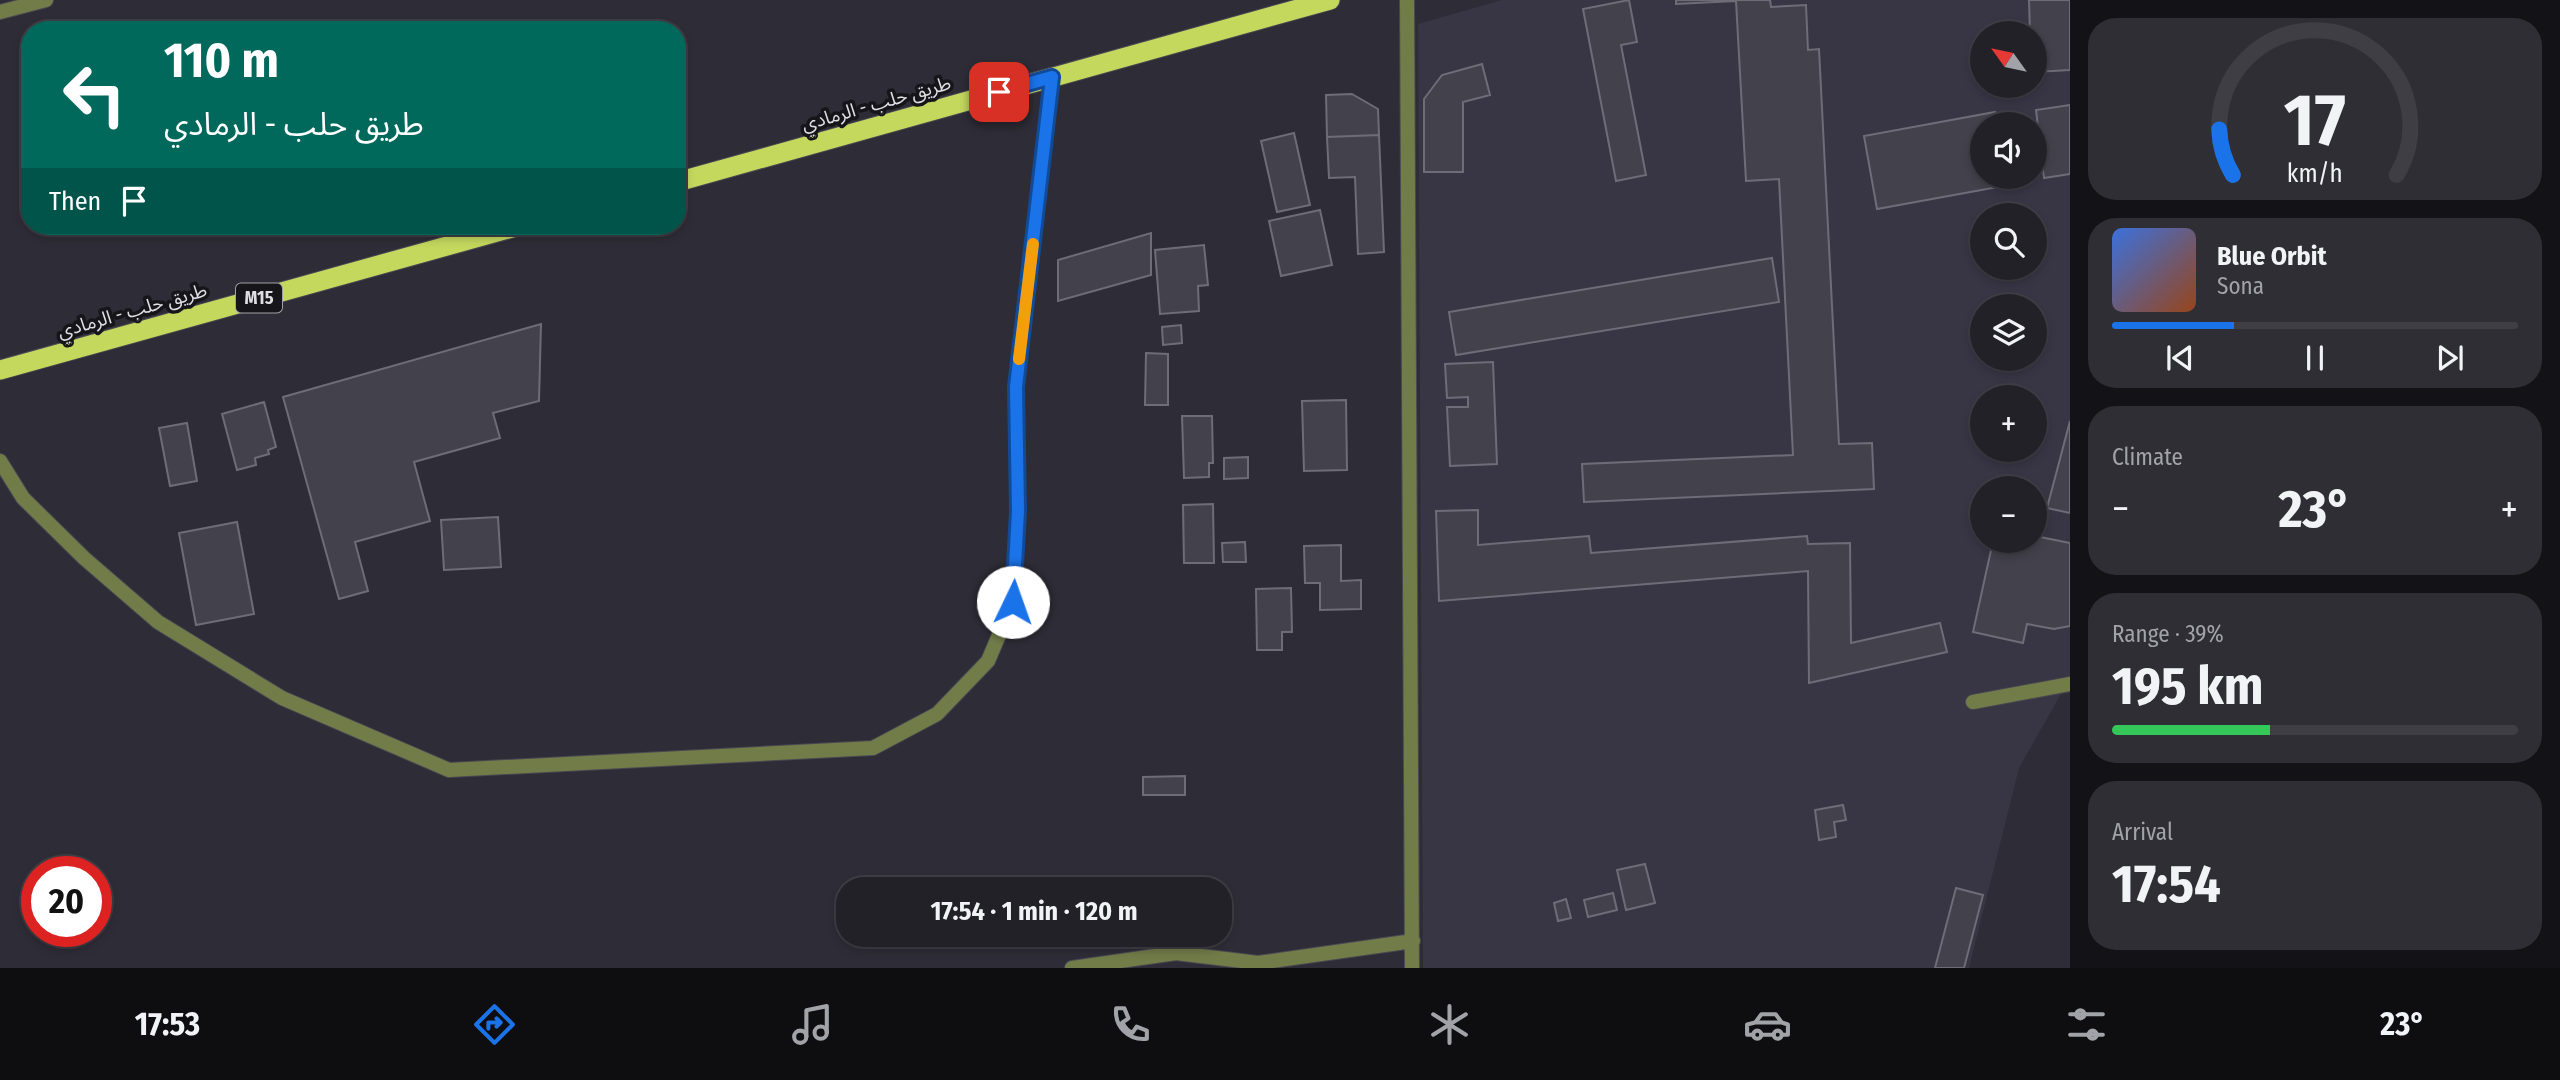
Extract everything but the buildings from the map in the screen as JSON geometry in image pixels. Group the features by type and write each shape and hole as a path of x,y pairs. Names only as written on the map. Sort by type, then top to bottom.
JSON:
{"highway":[{"name":"طريق حلب - الرمادي","path":"686,179 1330,0"},
{"name":"طريق حلب - الرمادي","path":"0,370 487,235"}],"street":[{"path":"0,12 46,0"},
{"path":"1407,0 1412,968"},
{"path":"0,461 23,498 84,558 158,622 282,698 449,770 873,748 937,715 988,661 1013,602 1018,511 1016,387 1052,77"},
{"path":"1973,702 2070,684"},
{"path":"1072,968 1176,953 1258,963 1413,941"}],"shaded area":[{"path":"1502,0 2070,0 2070,678 2019,768 1969,968 1423,968 1418,24"}],"slow traffic":[{"path":"1019,359 1033,244"}],"route":[{"path":"999,92 1052,77 1016,387 1018,511 1013,602"}]}
